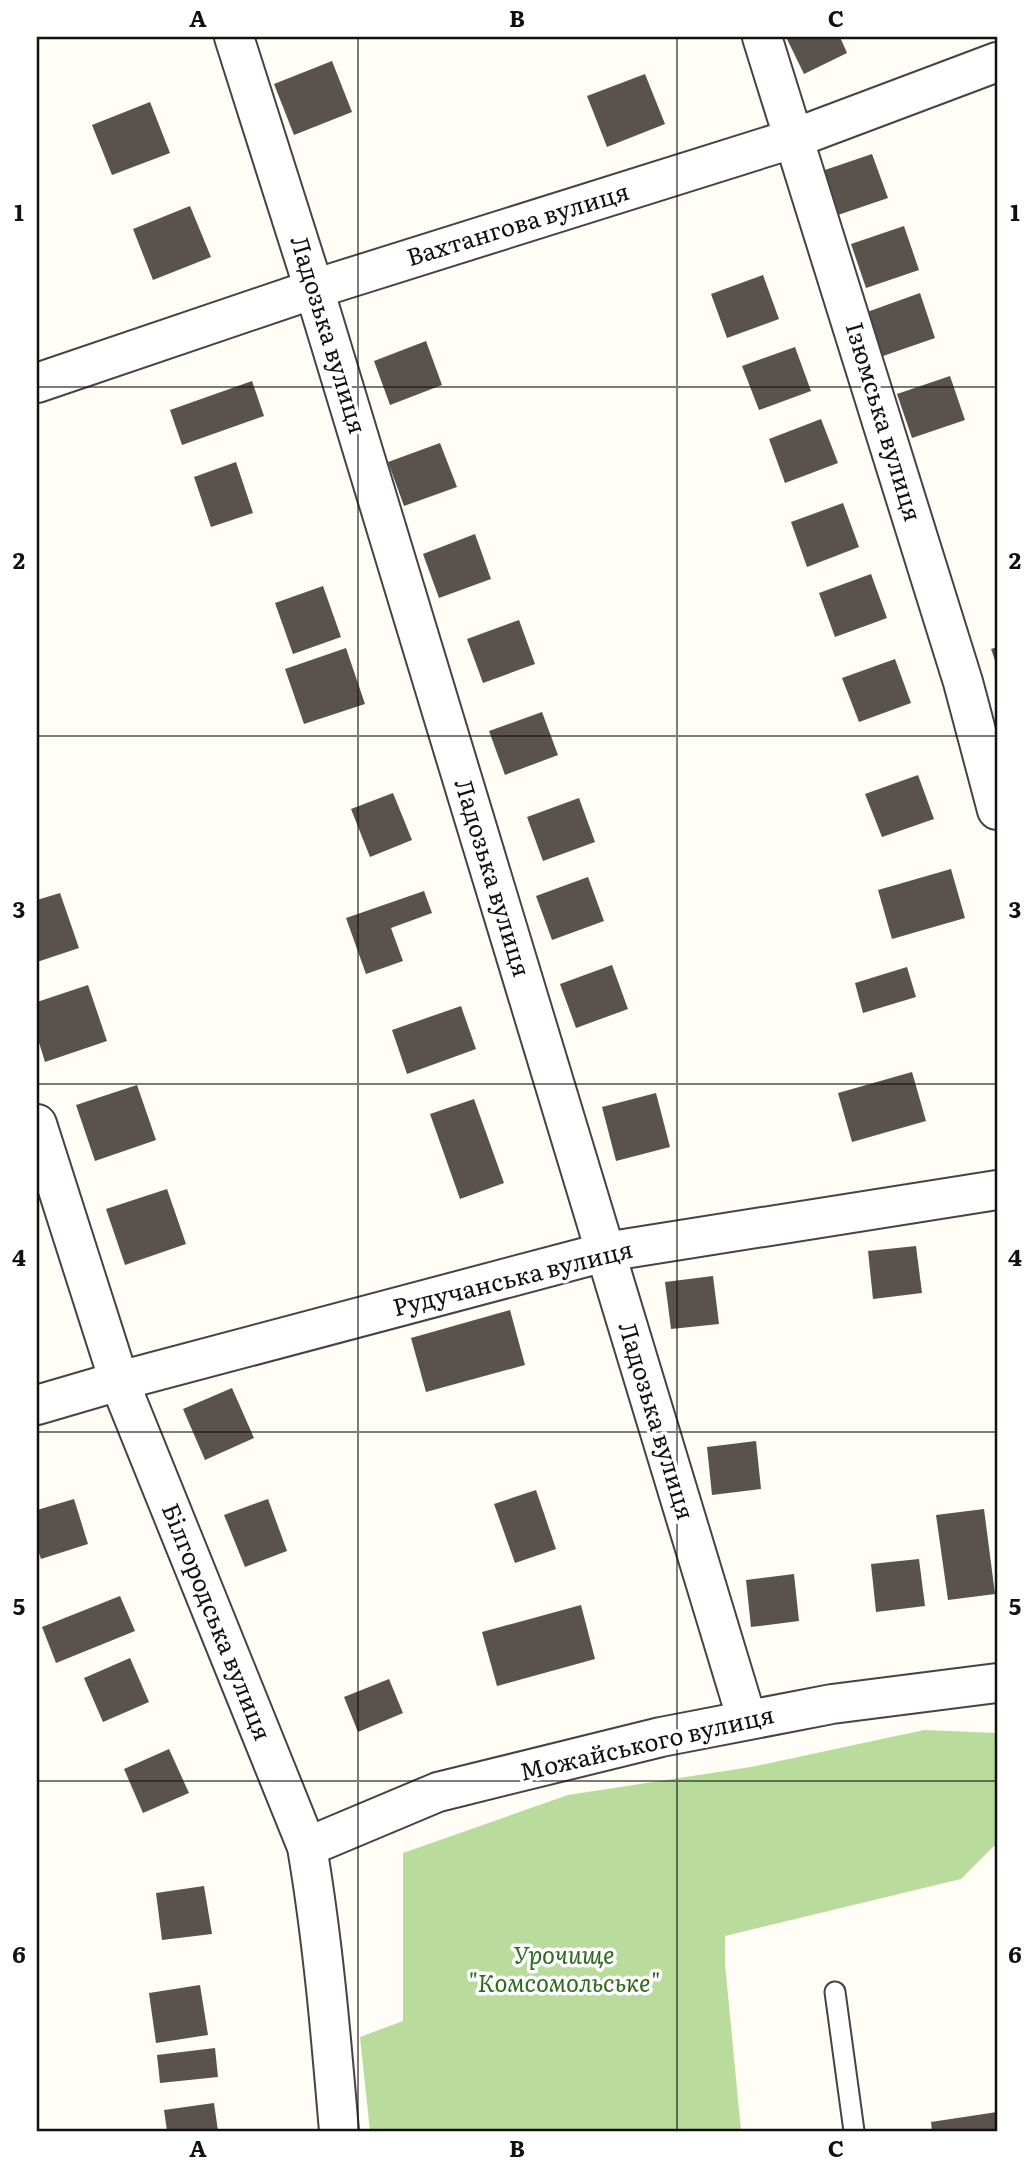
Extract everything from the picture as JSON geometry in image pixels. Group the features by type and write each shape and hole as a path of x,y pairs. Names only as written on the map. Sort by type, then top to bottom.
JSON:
{"street":[{"name":"Ладозька вулиця","path":"234,37 314,289 747,1720"},
{"name":"Ізюмська вулиця","path":"762,37 963,682 997,810"},
{"name":"Вахтангова вулиця","path":"37,383 314,289 795,138 997,62"},
{"name":"Білгородська вулиця","path":"37,1124 119,1381 307,1847 325,1971 339,2131"},
{"name":"Рудучанська вулиця","path":"37,1405 605,1252 997,1190"},
{"name":"Можайського вулиця","path":"307,1847 438,1792 661,1737 832,1704 997,1683"}],"lane":[{"path":"835,1992 854,2131"}],"green space":[{"name":"Урочище \"Комсомольське\"","path":"924,1730 997,1733 997,1843 961,1879 725,1936 725,1964 741,2131 370,2131 360,2037 403,2021 403,1853 568,1795 751,1767"}],"building":[{"path":"786,37 840,37 847,53 804,74"},
{"path":"332,61 352,112 294,135 274,84"},
{"path":"645,74 665,124 607,147 587,96"},
{"path":"150,102 170,153 112,175 92,125"},
{"path":"872,154 888,198 835,216 819,172"},
{"path":"190,206 211,257 153,280 133,229"},
{"path":"904,226 919,270 866,288 851,244"},
{"path":"763,275 779,319 727,338 711,294"},
{"path":"920,293 935,338 883,356 867,312"},
{"path":"426,341 442,385 390,405 374,361"},
{"path":"795,347 811,391 759,410 742,366"},
{"path":"950,376 965,420 912,438 897,394"},
{"path":"252,381 264,416 182,445 170,410"},
{"path":"821,419 838,463 785,483 769,439"},
{"path":"440,443 457,487 404,506 388,462"},
{"path":"236,462 253,513 211,527 194,477"},
{"path":"843,503 859,547 807,567 791,522"},
{"path":"475,534 491,579 439,598 423,554"},
{"path":"871,574 887,618 835,637 819,593"},
{"path":"323,586 341,637 293,654 275,603"},
{"path":"519,620 535,664 483,683 467,639"},
{"path":"997,647 997,666 991,649"},
{"path":"346,648 365,704 304,724 285,669"},
{"path":"895,659 911,703 859,722 842,678"},
{"path":"542,712 558,755 505,775 489,731"},
{"path":"918,775 934,819 882,837 865,794"},
{"path":"393,793 412,840 370,857 351,809"},
{"path":"579,798 595,842 543,861 527,817"},
{"path":"951,869 965,918 892,939 878,890"},
{"path":"588,877 604,921 552,940 536,896"},
{"path":"424,891 432,913 391,928 403,961 366,974 346,918"},
{"path":"60,893 79,948 37,962 37,900"},
{"path":"612,965 628,1009 576,1028 560,984"},
{"path":"907,967 916,997 863,1013 855,983"},
{"path":"88,985 107,1041 45,1062 37,1036 37,1002"},
{"path":"461,1006 476,1049 407,1074 392,1030"},
{"path":"912,1072 926,1121 852,1142 838,1093"},
{"path":"137,1085 156,1140 95,1161 76,1105"},
{"path":"656,1093 670,1147 616,1161 602,1107"},
{"path":"474,1099 504,1183 460,1199 430,1114"},
{"path":"167,1189 186,1244 125,1265 106,1209"},
{"path":"916,1246 922,1293 873,1299 868,1251"},
{"path":"713,1276 719,1324 671,1329 665,1282"},
{"path":"510,1310 525,1365 426,1392 411,1338"},
{"path":"232,1388 254,1438 205,1460 183,1409"},
{"path":"756,1441 761,1489 712,1495 707,1447"},
{"path":"536,1490 556,1549 515,1563 494,1504"},
{"path":"74,1499 88,1544 41,1559 37,1547 37,1510"},
{"path":"268,1499 287,1551 245,1567 224,1515"},
{"path":"984,1509 995,1594 948,1600 936,1515"},
{"path":"919,1559 925,1606 876,1612 871,1564"},
{"path":"794,1574 799,1621 751,1627 746,1580"},
{"path":"120,1596 135,1631 56,1663 42,1627"},
{"path":"581,1605 595,1659 497,1686 482,1632"},
{"path":"130,1658 149,1702 103,1722 84,1678"},
{"path":"389,1679 403,1713 358,1732 344,1697"},
{"path":"169,1749 189,1793 143,1813 124,1769"},
{"path":"204,1886 212,1934 162,1940 156,1893"},
{"path":"200,1985 208,2035 156,2043 149,1993"},
{"path":"215,2048 218,2077 160,2083 157,2055"},
{"path":"214,2103 218,2131 167,2131 164,2110"},
{"path":"997,2112 997,2131 932,2131 931,2122"}]}
